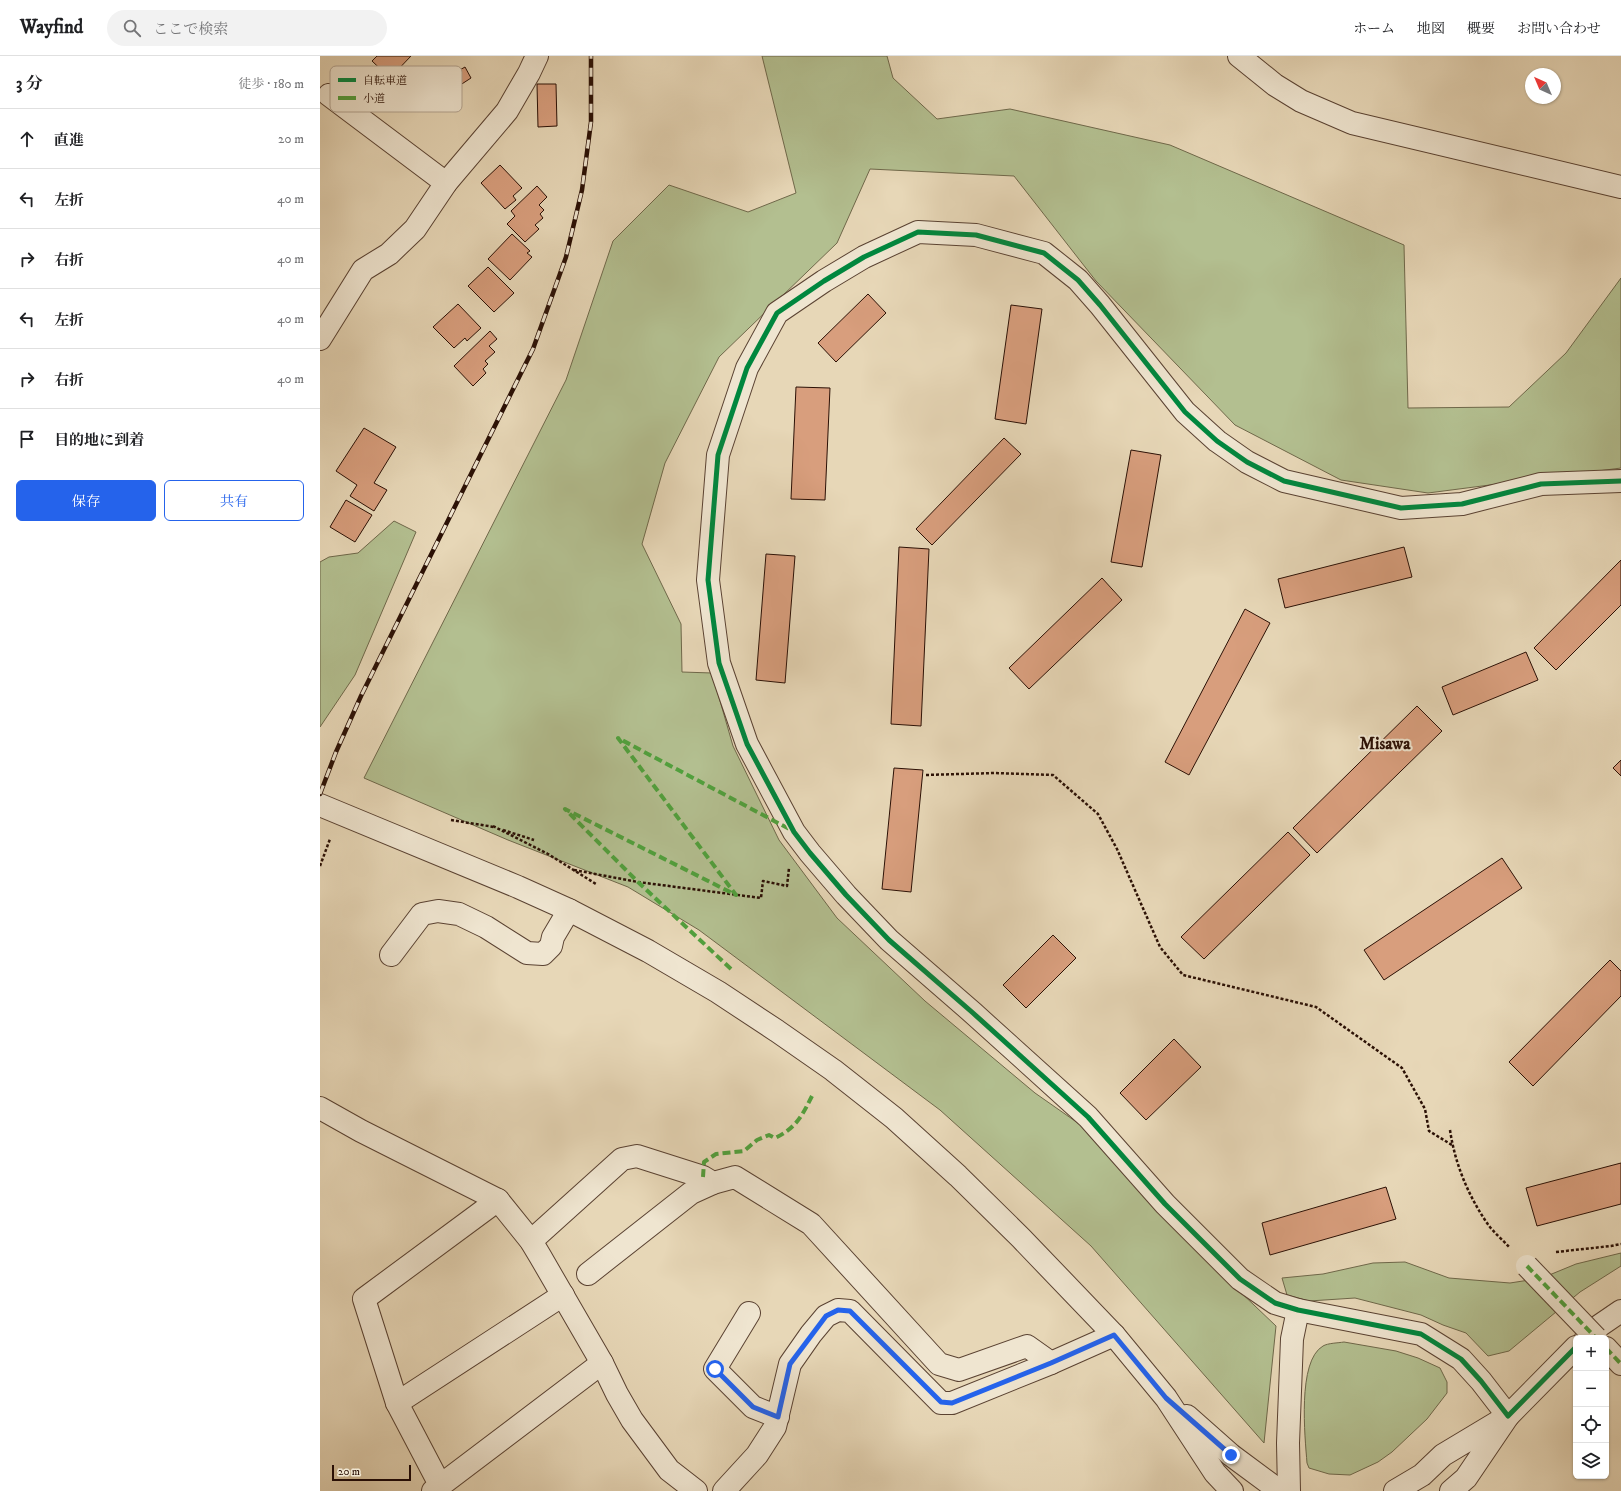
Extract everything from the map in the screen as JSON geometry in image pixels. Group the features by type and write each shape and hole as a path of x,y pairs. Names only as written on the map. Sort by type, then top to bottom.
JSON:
{"street":[{"path":"320,339 363,270 389,254 415,229 446,183 507,111 537,56"},
{"path":"1239,56 1275,85 1301,102 1352,124 1621,187"},
{"path":"352,112 446,183"},
{"path":"1508,1416 1481,1381 1460,1359 1421,1334 1298,1310 1275,1303 1240,1279 1165,1204 1088,1117 973,1013 889,940 846,895 810,853 794,832 747,744 719,663 708,580 718,455 747,368 777,313 824,281 864,257 918,232 976,235 1044,253 1078,280 1100,305 1185,412 1217,441 1247,462 1284,481 1401,508 1462,504 1541,484 1621,481"},
{"path":"320,805 518,887 569,910 648,951 718,992 826,1066 894,1118 958,1176 1021,1238 1114,1335 1166,1398 1215,1473 1232,1491"},
{"path":"391,955 422,914 438,910 459,914 486,927 527,953 543,954 551,946 553,937 569,910"},
{"path":"320,1108 361,1131 498,1200 531,1241 602,1362 617,1394 632,1420 669,1470 696,1491"},
{"path":"531,1241 622,1159 638,1156 703,1177 713,1183"},
{"path":"588,1274 691,1193 713,1183 735,1177 811,1224 939,1364 959,1370 1027,1346 1051,1363"},
{"path":"498,1200 364,1299 397,1402 436,1488 602,1362"},
{"path":"1527,1266 1593,1335"},
{"path":"397,1402 563,1295"},
{"path":"724,1491 757,1456 775,1427 790,1364 826,1316 838,1310 850,1311 941,1402 952,1403 1051,1363 1114,1335"},
{"path":"1289,1491 1288,1444 1292,1339 1298,1310"},
{"path":"1589,1335 1599,1326 1621,1312"},
{"path":"749,1313 715,1369 753,1407 778,1417"},
{"path":"1451,1491 1466,1478 1508,1416 1573,1351"},
{"path":"1609,1351 1621,1364"},
{"path":"1166,1398 1231,1455 1277,1489 1282,1491"},
{"path":"1395,1491 1422,1475 1443,1455 1508,1416"}],"path":[{"path":"926,775 994,773 1053,775 1098,814 1117,849 1160,947 1183,976 1316,1007 1402,1068 1425,1109 1429,1131 1452,1145"},
{"path":"451,820 493,826 534,840"},
{"path":"493,826 548,854 596,884"},
{"path":"574,870 638,882 761,898 762,882 787,886 794,832"},
{"path":"320,866 330,839"},
{"path":"1450,1130 1452,1145 1464,1183 1488,1224 1527,1266"},
{"path":"1556,1252 1621,1244"}],"green space":[{"path":"762,56 887,56 893,78 937,119 1010,109 1170,145 1404,245 1408,408 1509,407 1566,353 1621,278 1621,468 1428,493 1341,480 1235,425 1096,281 1014,176 870,169 837,243 719,357 665,463 642,544 681,624 682,672 712,673 733,746 779,840 837,918 925,1001 1035,1093 1095,1135 1191,1245 1276,1326 1264,1443 1091,1246 940,1110 699,930 628,887 508,840 364,778 566,380 613,241 669,185 748,212 796,193"},
{"path":"394,521 416,532 355,675 320,727 320,562 329,557 358,553"},
{"path":"1621,1253 1621,1266 1580,1292 1509,1351 1488,1356 1466,1333 1421,1315 1355,1298 1309,1301 1287,1295 1282,1278 1323,1274 1373,1263 1405,1262 1449,1278 1510,1283 1542,1278 1576,1264"},
{"path":"1344,1342 1396,1351 1418,1358 1440,1368 1447,1382 1447,1393 1427,1419 1392,1452 1378,1462 1350,1475 1329,1474 1309,1468 1307,1463 1304,1419 1306,1383 1309,1367 1315,1354 1325,1345"}],"building":[{"path":"377,56 411,56 401,66 377,66 372,61"},
{"path":"465,67 471,78 462,84 462,69"},
{"path":"537,84 556,84 557,126 538,127"},
{"path":"500,165 522,188 513,196 516,200 505,209 481,183"},
{"path":"537,186 547,197 539,205 544,210 540,214 543,218 535,225 539,229 525,242 507,224 515,216 511,211"},
{"path":"512,234 530,251 527,253 532,257 510,280 488,259"},
{"path":"488,267 514,293 494,312 468,286"},
{"path":"868,294 886,313 836,362 818,343"},
{"path":"458,304 481,328 467,341 465,338 454,348 433,327"},
{"path":"1011,305 1042,309 1026,424 995,419"},
{"path":"490,331 497,339 489,346 495,352 485,361 488,364 483,369 486,373 473,386 454,366"},
{"path":"796,387 830,388 825,500 791,499"},
{"path":"364,428 396,447 374,483 387,490 374,511 350,496 357,485 336,471"},
{"path":"1004,438 1021,454 932,545 916,529"},
{"path":"1131,450 1161,455 1142,567 1111,562"},
{"path":"346,500 372,515 355,542 330,527"},
{"path":"899,547 929,549 921,726 891,724"},
{"path":"1404,547 1412,577 1285,608 1278,579"},
{"path":"766,554 795,556 785,683 756,680"},
{"path":"1621,560 1621,605 1556,670 1534,648"},
{"path":"1102,578 1122,600 1029,689 1009,668"},
{"path":"1245,609 1270,623 1189,775 1165,762"},
{"path":"1526,652 1538,680 1453,715 1442,687"},
{"path":"1417,706 1442,731 1317,853 1293,828"},
{"path":"1621,760 1621,776 1613,768"},
{"path":"894,768 923,770 911,892 882,889"},
{"path":"1288,832 1310,855 1204,959 1181,937"},
{"path":"1502,858 1522,888 1384,980 1364,950"},
{"path":"1053,935 1076,958 1026,1008 1003,985"},
{"path":"1610,960 1621,971 1621,996 1533,1086 1509,1062"},
{"path":"1174,1039 1201,1067 1146,1120 1120,1093"},
{"path":"1621,1163 1621,1204 1537,1226 1526,1188"},
{"path":"1386,1187 1396,1219 1270,1255 1262,1223"}],"railway":[{"path":"320,794 336,752 361,696 533,349 566,257 582,190 591,122 591,56"}],"marked path":[{"path":"731,969 638,882 565,809 736,895 618,738 793,831"},
{"path":"703,1177 704,1162 716,1154 744,1151 757,1140 769,1135 775,1138 788,1130 798,1121 812,1096"},
{"path":"1527,1266 1593,1335"},
{"path":"1609,1351 1621,1364"}],"cycle path":[{"path":"1573,1350 1508,1416 1481,1381 1461,1359 1421,1334 1298,1310 1275,1303 1240,1279 1165,1204 1088,1117 973,1013 889,940 846,895 794,832 747,744 719,663 708,580 718,455 747,368 777,313 824,281 864,257 918,232 976,235 1044,253 1078,280 1100,305 1185,412 1217,441 1247,462 1284,481 1401,508 1462,504 1541,484 1621,481"}],"district":[{"name":"Misawa","path":"1385,743"}],"route":[{"path":"715,1369 753,1407 778,1417 790,1364 826,1316 838,1310 850,1311 941,1402 952,1403 1051,1363 1114,1335 1166,1398 1231,1455"}]}
